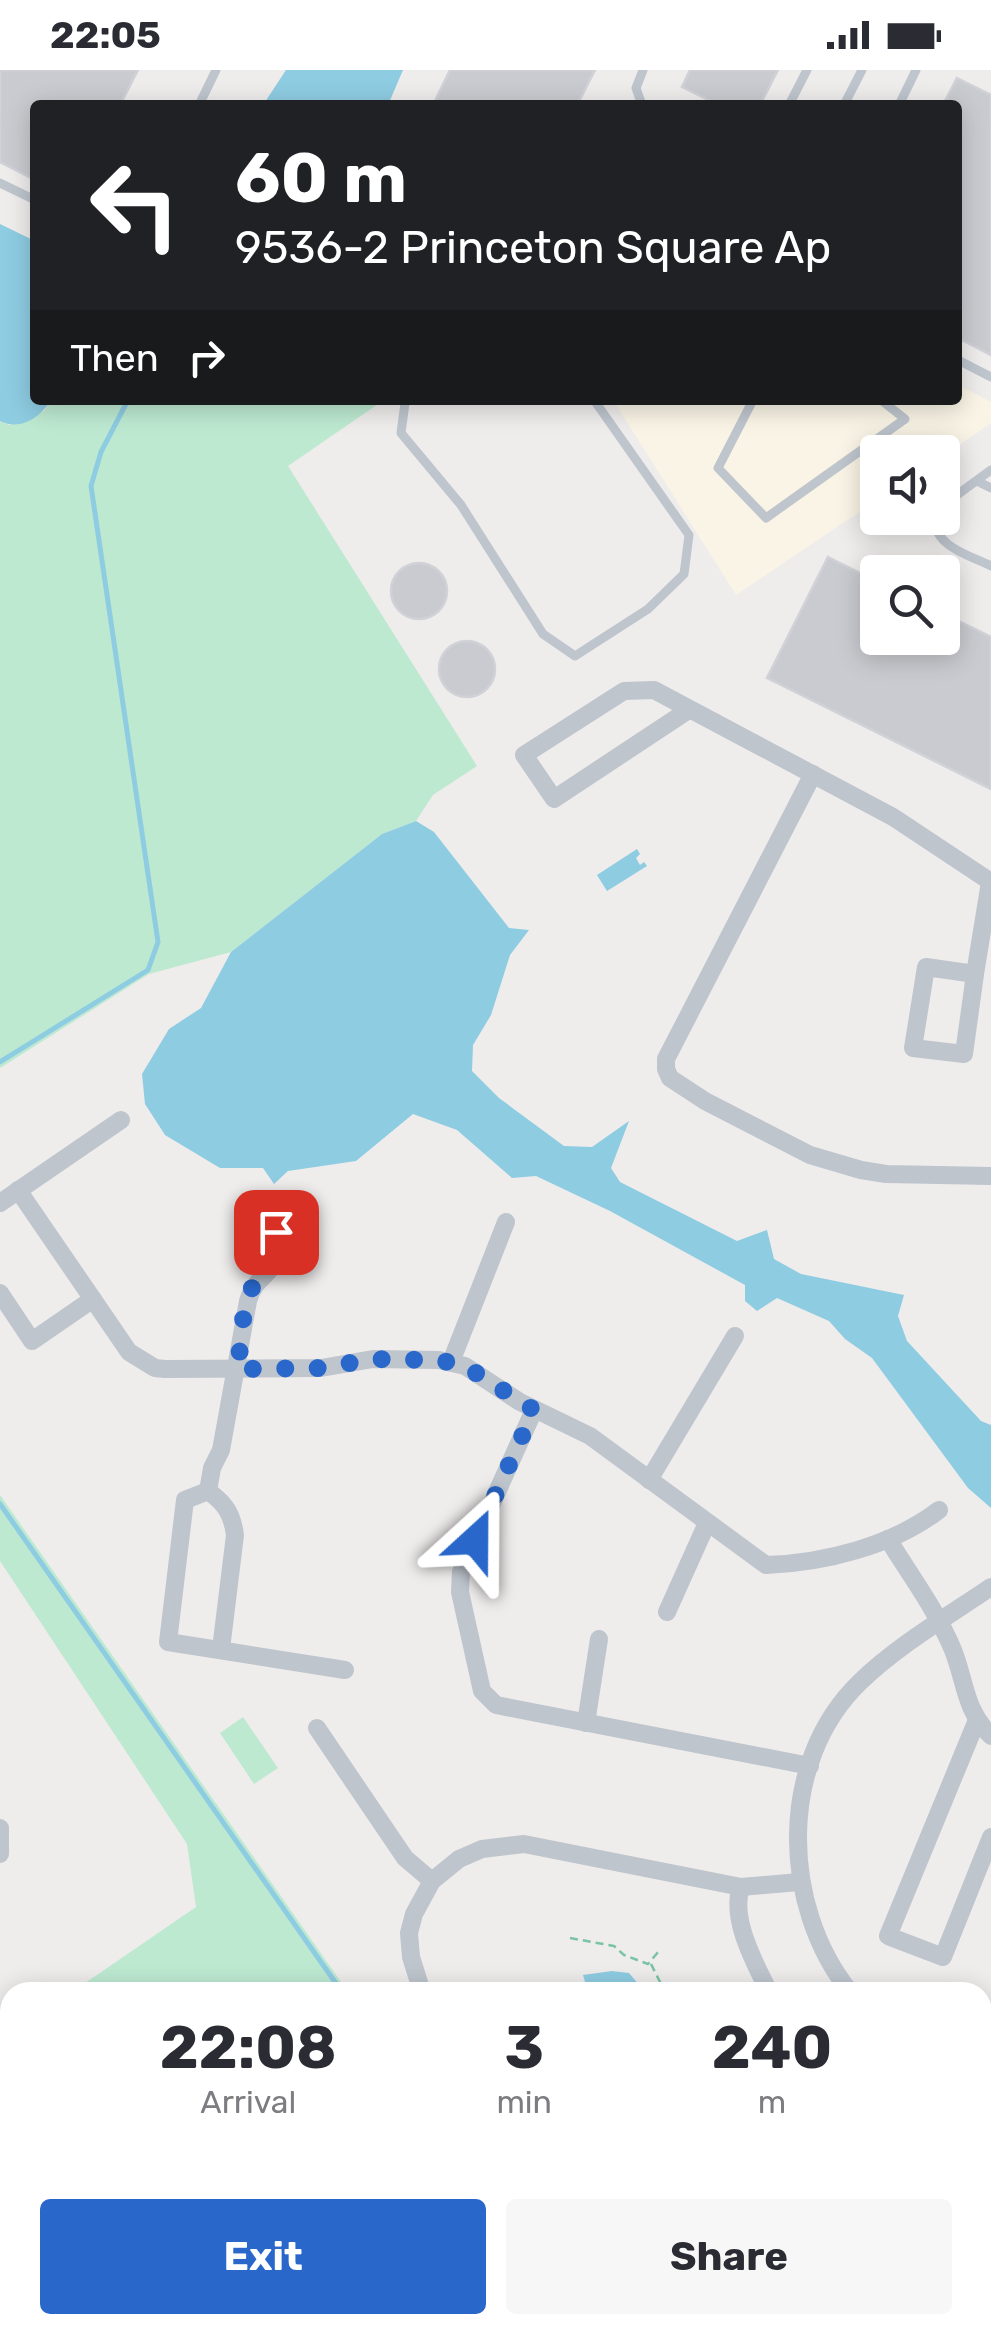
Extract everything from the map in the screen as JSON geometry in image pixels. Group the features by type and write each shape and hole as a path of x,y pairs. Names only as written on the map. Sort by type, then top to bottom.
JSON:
{"street":[{"path":"690,709 554,799 524,756 624,690 654,690 893,816 990,882 964,1054 913,1048 926,967 975,974"},
{"path":"814,774 666,1059 666,1070 670,1078 705,1101 834,1164 886,1174 991,1176"},
{"path":"0,1203 121,1120"},
{"path":"18,1190 136,1359 154,1368 322,1368 372,1359 451,1362 477,1373 534,1410 590,1436 766,1565 792,1564 888,1539 939,1510"},
{"path":"208,1491 212,1468 221,1450 253,1285 268,1272 278,1253 275,1211"},
{"path":"451,1362 506,1222"},
{"path":"0,1293 32,1342 93,1300"},
{"path":"649,1480 735,1336"},
{"path":"534,1410 460,1572 460,1592 487,1700 496,1705 810,1766"},
{"path":"208,1491 225,1503 235,1535 221,1649"},
{"path":"208,1491 185,1500 168,1642 345,1670"},
{"path":"667,1612 707,1523"},
{"path":"888,1539 939,1622 953,1649 968,1702 991,1736"},
{"path":"844,1982 815,1935 800,1882 798,1832 810,1766 820,1739 857,1684 991,1587"},
{"path":"586,1723 599,1638"},
{"path":"977,1720 888,1936 944,1957 991,1837"},
{"path":"317,1728 405,1858 432,1881"},
{"path":"0,1828 0,1854"},
{"path":"419,1982 409,1933 422,1895 432,1881 459,1859 482,1849 524,1844 742,1887 800,1882"},
{"path":"742,1887 738,1895 742,1925 765,1982"}],"lane":[{"path":"201,100 216,70"},
{"path":"640,100 636,88 642,70"},
{"path":"792,100 807,70"},
{"path":"847,100 862,70"},
{"path":"901,100 916,70"},
{"path":"0,183 30,198"},
{"path":"962,362 991,377"},
{"path":"405,405 401,433 460,505 543,634 575,656 648,609 684,574 689,535 598,405"},
{"path":"750,405 718,468 766,518 905,419 887,405"},
{"path":"960,493 991,470"},
{"path":"976,481 991,488"},
{"path":"938,535 944,543 991,566"}],"path":[{"path":"570,1938 614,1946 624,1955 650,1962 660,1982"},
{"path":"650,1962 659,1951"}],"shaded area":[{"path":"962,387 991,402 991,423 960,444 960,435 860,435 860,511 736,595 616,405 962,405"}],"green space":[{"path":"48,405 377,405 288,466 477,766 433,795 416,821 382,834 231,952 149,974 0,1068 0,421 9,425 44,411"},
{"path":"0,1495 341,1982 87,1982 196,1907 187,1844 0,1561"},
{"path":"243,1717 278,1768 254,1784 220,1733"}],"water":[{"path":"286,70 403,70 390,100 266,100"},
{"path":"0,224 30,239 30,405 47,405 22,423 0,421"},
{"path":"416,821 434,832 509,928 529,930 510,955 491,1015 473,1045 472,1071 499,1098 564,1146 592,1147 629,1121 611,1168 620,1182 737,1241 767,1230 774,1259 801,1274 904,1295 898,1316 907,1341 981,1421 991,1425 991,1508 968,1488 872,1358 845,1339 829,1321 777,1298 757,1311 745,1301 745,1285 610,1211 536,1176 512,1178 457,1130 413,1114 356,1161 288,1171 274,1184 263,1168 220,1168 165,1135 145,1104 142,1074 169,1029 201,1008 231,952 382,834"},
{"path":"637,849 640,865 644,862 647,866 607,891 597,875"},
{"path":"629,1973 637,1982 585,1982 583,1975"}],"building":[{"path":"0,70 138,70 123,100 30,100 30,177 0,162"},
{"path":"450,70 595,70 580,100 435,100"},
{"path":"690,70 778,70 763,100 709,100 682,87"},
{"path":"957,78 991,95 991,355 962,340 962,100 946,100"},
{"path":"828,557 860,573 860,655 960,655 960,622 991,637 991,789 767,678"},
{"path":"419,563 439,571 447,591 439,611 419,619 399,611 391,591 399,571"},
{"path":"467,641 487,649 495,669 487,689 467,697 447,689 439,669 447,649"}],"waterway":[{"path":"0,1062 148,970 158,942 91,486 101,452 125,405"},
{"path":"0,1504 335,1982"}],"route":[{"path":"276,1232 278,1253 274,1264 253,1285 248,1301 238,1369 322,1368 372,1359 439,1360 465,1366 534,1410 475,1540"}]}
